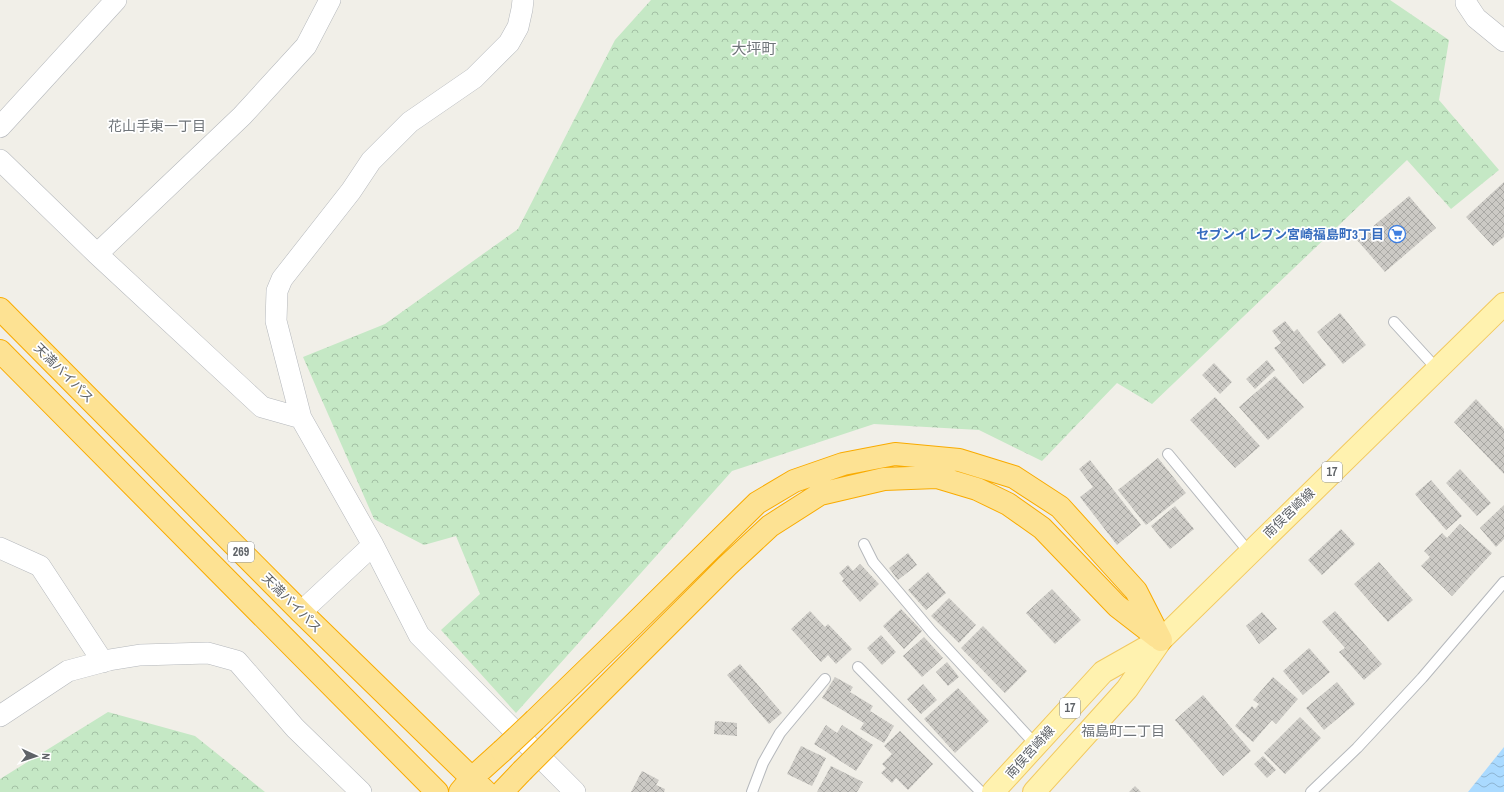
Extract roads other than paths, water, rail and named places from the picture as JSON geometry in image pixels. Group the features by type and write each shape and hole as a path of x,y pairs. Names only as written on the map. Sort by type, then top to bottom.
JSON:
{"highway":[{"name":"天満バイパス","path":"0,309 473,787"},
{"name":"269","path":"0,351 437,792"},
{"path":"473,787 502,751 757,503 794,481 843,464 895,454 958,460 1014,477 1060,507 1136,591 1161,640"},
{"path":"502,792 727,566 770,526 820,494 884,479 937,477 977,489 1008,504 1042,528 1117,606 1161,640"}],"main road":[{"name":"南俣宮崎線","path":"1034,792 1127,689 1161,640 1437,369 1502,309"},
{"name":"南俣宮崎線","path":"993,792 1103,672 1161,640"}],"street":[{"path":"0,127 116,0"},
{"path":"97,254 242,116 301,52 306,46 330,0"},
{"path":"522,0 522,9 518,27 509,43 474,78 410,122 371,161 351,191 282,279 277,291 276,321 301,418 373,545 419,635 575,792"},
{"path":"1466,0 1466,3 1476,18 1504,41"},
{"path":"0,160 97,254 262,407 301,418"},
{"path":"301,612 373,545"},
{"path":"0,548 40,566 103,662"},
{"path":"0,716 68,670 140,655 208,653 237,661 295,728 361,792"}],"lane":[{"path":"1394,322 1437,369"},
{"path":"1168,454 1249,552"},
{"path":"864,544 873,562 932,632 1036,745"},
{"path":"1311,792 1357,748 1422,678 1504,582"},
{"path":"858,667 981,792"},
{"path":"752,792 763,763 780,733 825,679"}],"water":[{"path":"1504,747 1504,792 1468,792"}],"place":[{"name":"セブンイレブン宮崎福島町3丁目","path":"1397,234"}],"district":[{"name":"大坪町","path":"754,48"},
{"name":"花山手東一丁目","path":"157,126"},
{"name":"福島町二丁目","path":"1123,731"}]}
